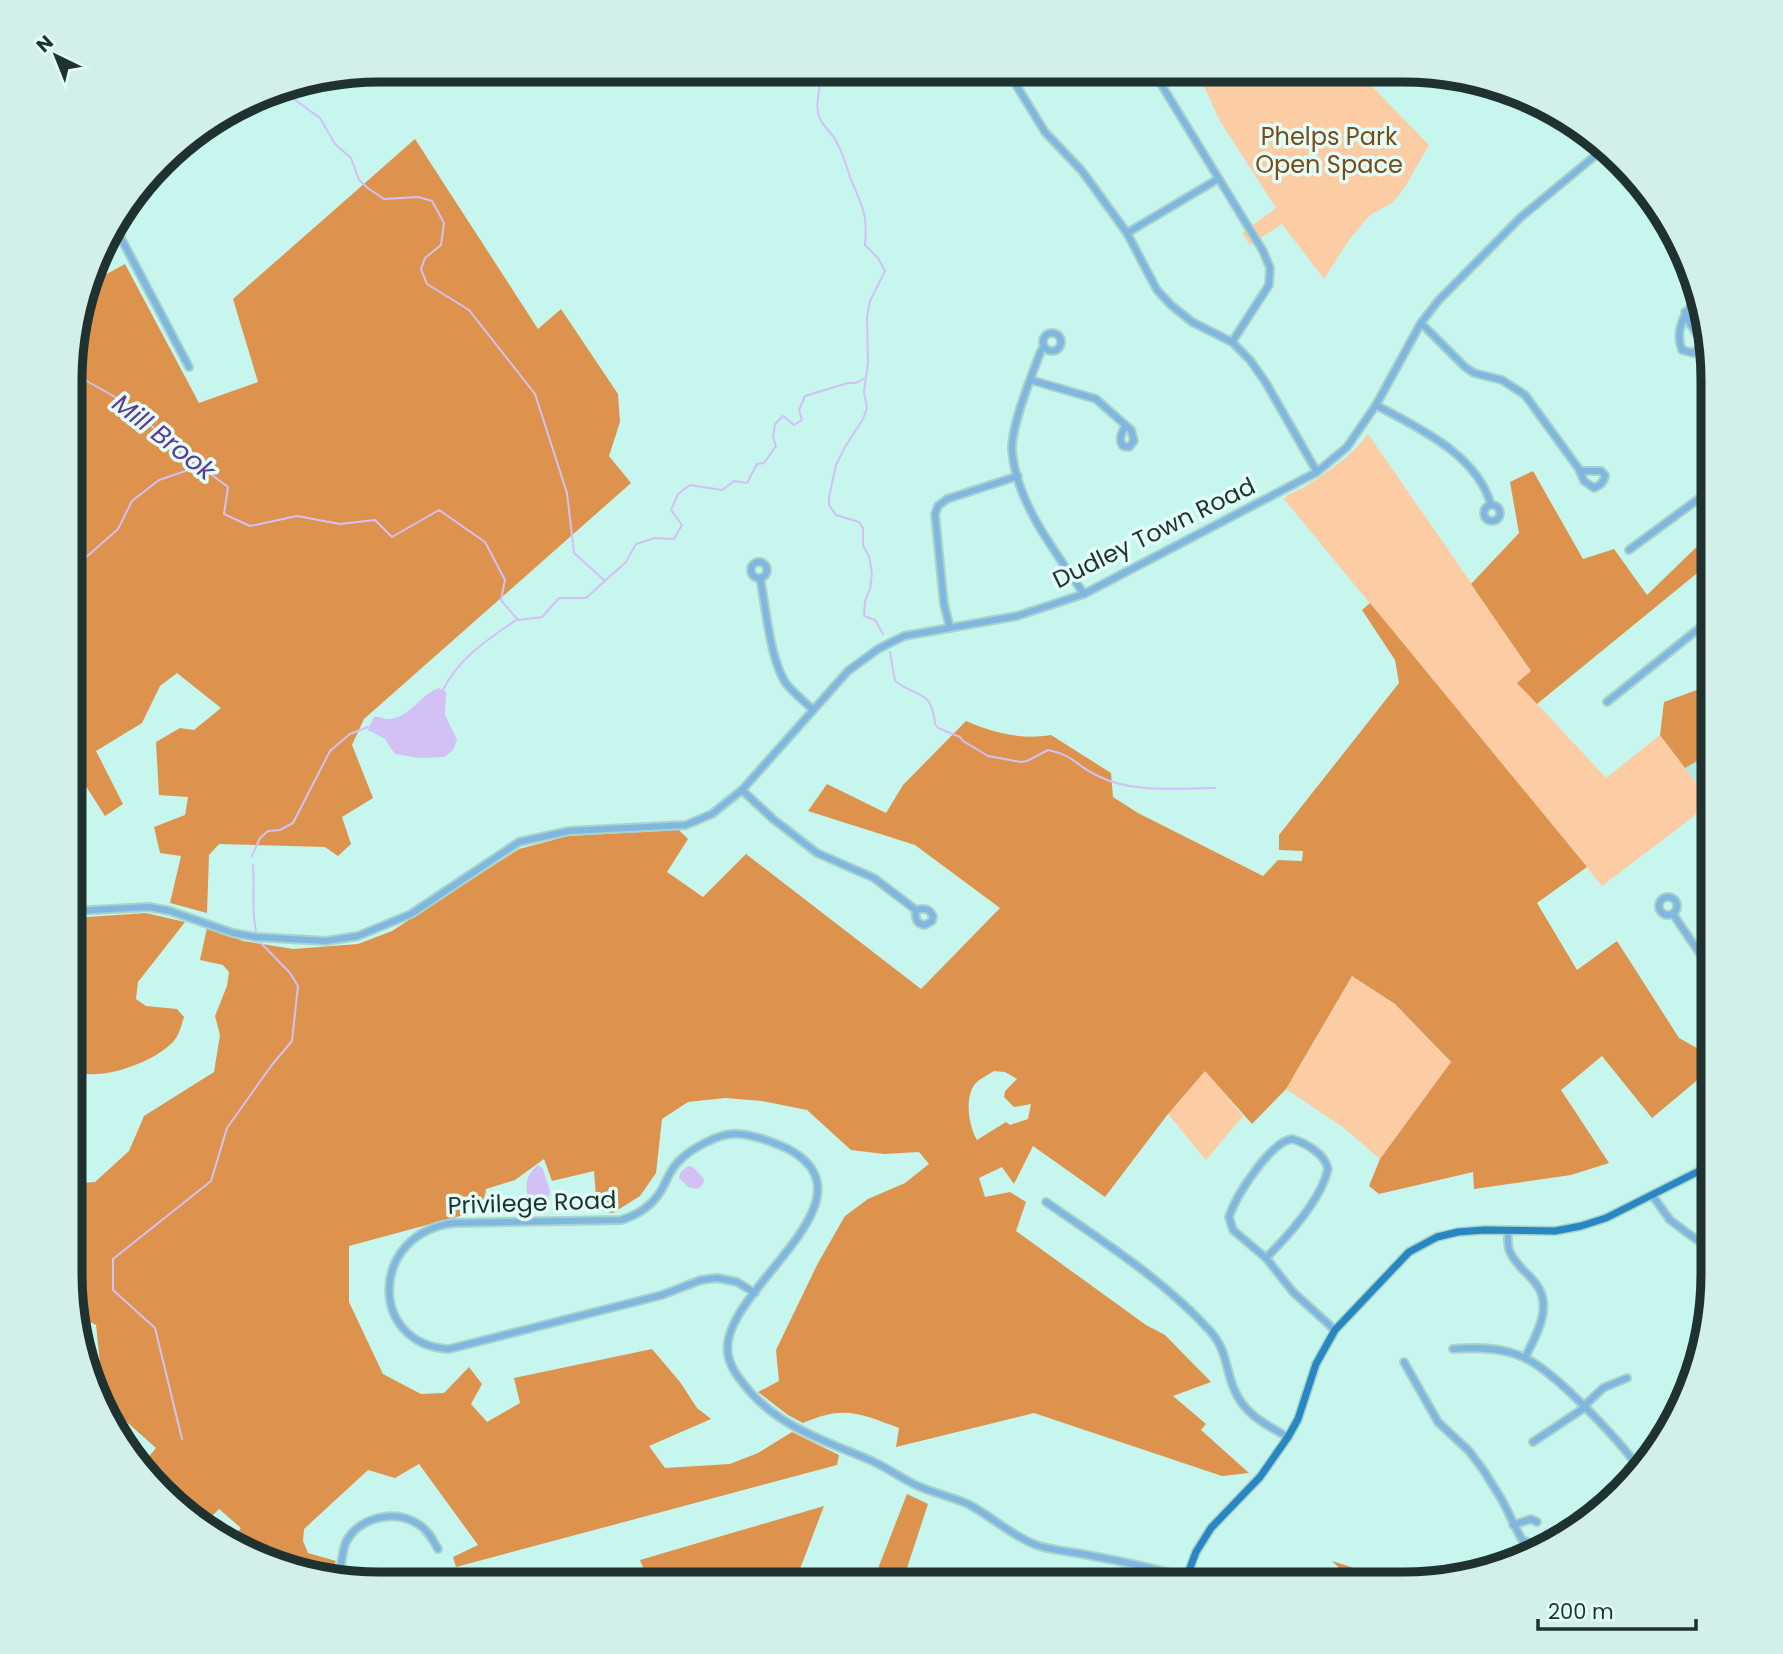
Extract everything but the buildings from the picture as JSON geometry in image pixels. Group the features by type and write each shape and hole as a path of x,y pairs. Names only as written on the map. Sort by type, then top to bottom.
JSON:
{"main road":[{"path":"1188,1572 1196,1552 1211,1528 1261,1476 1288,1437 1323,1349 1335,1330 1401,1259 1437,1237 1458,1232 1555,1231 1581,1226 1605,1218 1701,1170"}],"street":[{"path":"1014,82 1045,132 1082,171 1127,233 1157,290 1192,322 1232,342 1250,360 1317,472"},
{"path":"1160,82 1263,251 1270,268 1269,285 1232,342"},
{"name":"Dudley Town Road","path":"82,911 149,907 170,911 233,933 326,941 358,936 411,914 519,842 569,831 686,825 712,814 742,790 848,671 878,649 904,636 1017,616 1084,594 1317,472 1347,447 1376,405 1421,323 1438,301 1521,216 1597,154"},
{"path":"1127,233 1218,179"},
{"path":"120,236 189,367"},
{"path":"1691,305 1685,312 1680,329 1680,345 1682,350 1693,353 1699,349"},
{"path":"1685,312 1689,324 1697,334"},
{"path":"1421,323 1465,367 1474,373 1502,380 1525,395 1579,469"},
{"path":"1044,347 1013,436 1012,450 1035,523 1084,594"},
{"path":"1031,380 1096,399 1125,426"},
{"path":"1376,405 1423,430 1445,446 1487,489 1491,505"},
{"path":"950,628 944,604 934,523 938,506 947,499 1018,476"},
{"path":"1629,550 1701,497"},
{"path":"760,578 772,648 778,666 786,684 812,709"},
{"path":"1607,702 1701,628"},
{"path":"742,790 817,853 874,878 916,910"},
{"path":"1673,914 1701,955"},
{"name":"Privilege Road","path":"755,1293 737,1282 717,1278 701,1280 662,1295 449,1349 433,1347 406,1329 394,1313 388,1289 392,1267 397,1257 422,1231 454,1223 611,1221 630,1217 654,1200 679,1160 720,1137 741,1133 783,1147 799,1156 810,1169 817,1188 817,1202 811,1216 730,1329 727,1339 728,1354 738,1377 761,1405 799,1430 876,1462 919,1486 967,1504 1036,1545 1128,1562 1160,1572"},
{"path":"1266,1258 1292,1230 1327,1175 1328,1164 1325,1158 1297,1140 1280,1143 1261,1164 1229,1217 1233,1230 1266,1258 1293,1292 1335,1330"},
{"path":"1652,1195 1670,1220 1701,1243"},
{"path":"1046,1202 1140,1267 1210,1330 1221,1345 1233,1388 1240,1401 1249,1413 1261,1422 1288,1437"},
{"path":"1508,1230 1509,1251 1516,1262 1535,1280 1543,1302 1539,1329 1525,1358"},
{"path":"1453,1349 1479,1348 1525,1358 1549,1374 1615,1439 1634,1462"},
{"path":"1404,1362 1438,1422 1475,1458 1502,1500 1522,1540 1531,1543"},
{"path":"1533,1441 1583,1408 1603,1388 1627,1378"},
{"path":"340,1569 346,1543 367,1523 381,1516 405,1518 419,1524 438,1549"},
{"path":"1513,1525 1531,1519 1537,1522"}],"shaded area":[{"path":"415,139 538,329 561,309 618,394 620,422 609,456 631,483 364,719 352,745 373,798 342,817 351,844 338,856 325,847 219,844 209,855 207,913 170,903 181,856 160,853 154,827 185,815 188,797 159,795 156,742 180,728 194,730 221,708 177,673 160,686 142,723 96,751 123,804 105,816 82,780 82,380 88,322 98,284 101,277 125,264 199,403 258,382 233,299"},
{"path":"1533,471 1583,559 1614,549 1647,595 1701,543 1701,570 1537,704 1517,683 1531,671 1471,584 1519,533 1510,482"},
{"path":"1370,603 1587,867 1537,903 1577,970 1617,941 1679,1038 1701,1050 1701,1077 1652,1118 1602,1056 1561,1090 1609,1163 1571,1175 1474,1189 1473,1172 1379,1194 1369,1186 1380,1159 1451,1062 1395,1004 1352,976 1286,1089 1252,1124 1205,1071 1168,1114 1105,1197 1033,1146 1014,1184 1002,1167 979,1178 985,1197 1010,1192 1026,1202 1016,1231 1146,1325 1165,1335 1211,1382 1173,1396 1206,1424 1201,1430 1249,1473 1222,1476 1034,1413 896,1447 899,1428 873,1418 841,1413 817,1417 803,1423 788,1415 758,1392 779,1381 776,1350 818,1263 845,1216 868,1199 905,1183 929,1164 919,1152 884,1154 851,1150 807,1110 762,1101 725,1098 688,1102 662,1119 656,1173 640,1196 613,1213 597,1210 594,1171 552,1181 544,1159 515,1180 486,1189 482,1210 349,1246 349,1302 383,1374 421,1394 444,1393 469,1367 482,1384 471,1404 487,1422 520,1403 514,1378 652,1349 680,1382 697,1408 711,1419 649,1446 665,1468 730,1464 758,1453 792,1432 839,1455 837,1465 456,1567 453,1557 478,1545 419,1464 395,1478 368,1470 304,1529 303,1541 308,1553 336,1561 333,1568 303,1562 248,1541 235,1534 241,1528 219,1509 210,1518 184,1498 156,1470 147,1459 156,1448 117,1413 98,1369 100,1363 96,1325 86,1320 85,1313 82,1183 95,1182 129,1151 144,1116 214,1072 220,1035 215,1016 227,986 229,972 223,965 200,960 207,928 243,941 293,949 358,944 392,931 519,849 568,836 679,830 688,839 667,872 703,897 746,854 921,989 1000,908 915,845 808,811 827,784 886,813 903,785 966,721 1008,734 1029,737 1051,735 1111,773 1113,797 1138,813 1263,876 1278,860 1302,861 1303,851 1279,850 1279,835 1399,683 1395,660 1362,610","holes":["994,1071 1005,1072 1017,1079 1005,1091 1004,1097 1014,1107 1031,1104 1028,1119 1010,1125 1006,1122 977,1140 969,1112 970,1097 977,1082"]},
{"path":"439,688 446,692 445,715 457,740 453,750 445,757 419,758 395,754 385,739 368,730 374,717 388,719 404,714"},
{"path":"1701,688 1701,759 1685,768 1660,735 1664,702"},
{"path":"1701,759 1701,789 1685,768"},
{"path":"146,913 185,922 138,982 136,999 146,1006 177,1009 184,1017 179,1033 168,1047 157,1055 112,1072 82,1074 82,917"},
{"path":"538,1165 543,1169 550,1191 547,1202 538,1205 529,1196 526,1186 527,1180"},
{"path":"688,1166 693,1167 704,1179 698,1189 688,1187 679,1178"},
{"path":"907,1494 928,1504 907,1568 917,1572 877,1572"},
{"path":"824,1506 800,1569 807,1572 645,1572 640,1560"},
{"path":"1332,1561 1367,1572 1343,1572"}],"green space":[{"name":"Phelps Park Open Space","path":"1202,82 1368,82 1429,145 1405,187 1393,202 1369,216 1349,240 1324,279 1282,224 1250,245 1242,233 1276,208 1220,121"},
{"path":"1368,434 1532,671 1518,683 1606,778 1660,735 1701,789 1701,804 1693,817 1602,886 1284,499 1338,464"},
{"path":"1352,976 1395,1004 1451,1063 1380,1159 1344,1128 1286,1089"},
{"path":"1205,1070 1243,1116 1206,1160 1168,1114"}],"waterway":[{"name":"Mill Brook","path":"820,82 817,107 820,119 838,146 861,203 866,225 865,245 878,258 885,271 870,301 867,317 868,363 864,392 867,408 836,465 829,497 829,505 836,515 859,522 863,528 863,546 869,556 872,573 864,616 875,620 883,634"},
{"path":"291,96 320,118 335,144 351,158 359,180 369,189 384,199 418,197 432,201 444,223 441,245 425,258 421,269 427,284 469,310 535,394 567,493 574,553 604,580"},
{"name":"Mill Brook","path":"82,378 124,402 181,452 228,487 224,514 250,526 297,516 340,524 375,520 392,537 439,510 485,542 505,580 501,600 518,620 542,617 559,598 586,598 626,562 636,544 655,538 674,539 682,525 671,510 678,494 690,485 722,490 734,481 747,483 757,464 764,463 776,446 773,437 775,424 783,416 794,425 802,420 799,410 805,396 856,383 865,378"},
{"path":"82,561 118,529 132,501 159,480 200,466"},
{"path":"443,690 465,659 516,620"},
{"path":"890,652 895,681 927,699 938,728 960,737 988,756 1021,762 1048,750 1069,758 1096,775 1124,785 1154,789 1215,788"},
{"path":"252,856 260,838 268,831 280,830 293,823 330,751 350,734 368,727"},
{"path":"253,865 256,931"},
{"path":"182,1439 155,1328 113,1290 113,1259 211,1181 227,1128 292,1041 298,986 290,973 260,942"}]}
